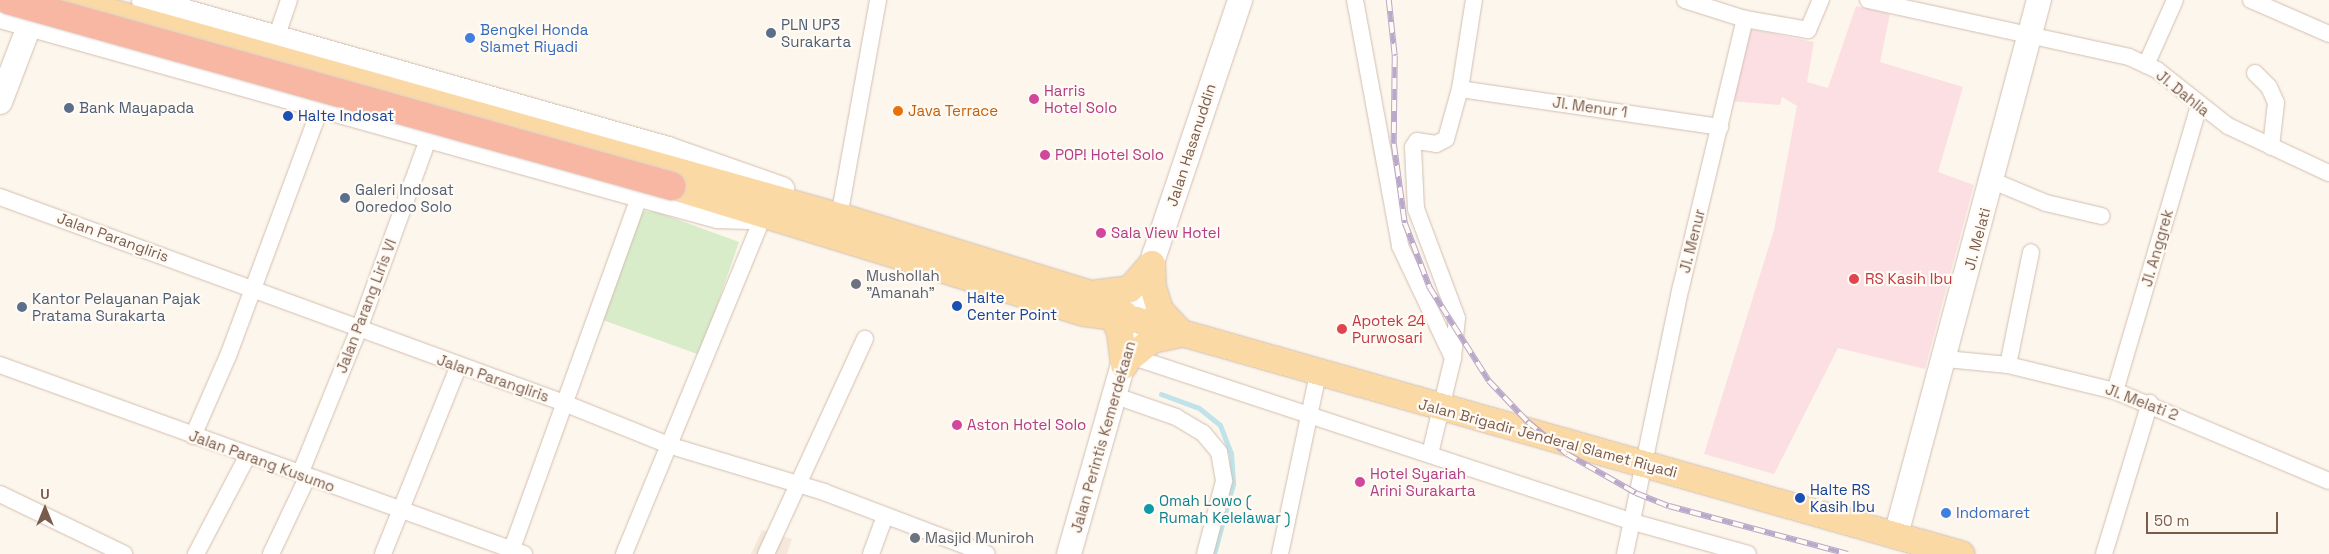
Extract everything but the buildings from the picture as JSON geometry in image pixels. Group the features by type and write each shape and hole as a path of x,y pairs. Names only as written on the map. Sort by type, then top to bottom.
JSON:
{"highway":[{"path":"8,0 673,178"}],"main road":[{"path":"68,0 673,178 838,217 1112,309"},
{"path":"673,178 763,217 1085,313 1112,309 1152,264"},
{"path":"1152,264 1153,287 1160,310 1182,334"},
{"path":"1112,309 1127,360 1152,340 1182,334"},
{"name":"Jalan Brigadir Jenderal Slamet Riyadi","path":"1112,309 1182,334 1442,410 1961,554"}],"street":[{"path":"1,101 39,0"},
{"path":"144,0 668,149 777,187 838,217 878,0"},
{"path":"276,38 290,0"},
{"name":"Jalan Hasanuddin","path":"1112,309 1152,264 1240,0"},
{"path":"1354,0 1400,246 1453,358"},
{"path":"1430,454 1453,358 1456,311 1416,209 1413,152 1417,140 1445,141 1460,89 1474,0"},
{"path":"1685,0 1744,19 1808,30 1821,0"},
{"name":"Jl. Dahlia","path":"1868,0 2108,51 2146,65 2228,126 2329,173"},
{"name":"Jl. Melati","path":"1896,535 1946,359 2039,0"},
{"path":"2146,65 2175,0"},
{"path":"2251,0 2329,34"},
{"path":"0,16 320,108 718,216 763,217 750,245 671,446 624,554"},
{"name":"Jl. Menur","path":"1625,554 1633,522 1642,464 1744,19"},
{"path":"0,58 1,101"},
{"path":"2254,73 2269,86 2276,104 2271,147"},
{"name":"Jl. Menur 1","path":"1460,89 1720,127"},
{"name":"Jl. Anggrek","path":"2115,390 2199,106"},
{"path":"193,436 253,287 320,108"},
{"name":"Jalan Parang Liris VI","path":"271,554 359,329 429,137"},
{"path":"1992,181 2046,203 2102,216"},
{"path":"515,552 564,403 640,195"},
{"name":"Jalan Parangliris","path":"0,197 253,287 458,367 564,403 671,446 798,484 987,554"},
{"path":"2008,365 2031,252"},
{"path":"766,554 865,338"},
{"name":"Jl. Melati 2","path":"1946,359 2008,365 2115,390 2150,403 2329,481"},
{"path":"1127,360 1307,414 1633,522 1748,554"},
{"name":"Jalan Perintis Kemerdekaan","path":"1068,554 1127,360"},
{"name":"Jalan Parang Kusumo","path":"0,365 515,552"},
{"path":"383,554 402,512 458,367"},
{"path":"1280,554 1307,414 1318,374"},
{"path":"1116,396 1176,417 1203,434 1219,452 1224,481 1205,554"},
{"path":"2104,554 2150,403"},
{"path":"196,554 248,455"},
{"path":"0,494 124,554"},
{"path":"871,554 885,516"}],"shaded area":[{"name":"RS Kasih Ibu","path":"1856,6 1890,14 1880,62 1963,87 1938,172 1974,185 1925,369 1838,348 1774,474 1704,454 1774,230 1797,106 1782,97 1780,105 1729,101 1745,28 1814,42 1807,82 1828,88"},
{"path":"762,530 792,539 787,554 751,554"}],"green space":[{"path":"642,211 657,212 739,242 700,355 600,319"}],"waterway":[{"path":"1161,394 1199,408 1220,425 1231,453 1233,484 1214,554"}],"railway":[{"path":"1389,0 1395,56 1394,144 1405,223 1430,288 1489,381 1528,422 1567,454 1636,493 1669,506 1848,554"}],"place":[{"name":"PLN UP3 Surakarta","path":"771,33"},
{"name":"Bengkel Honda Slamet Riyadi","path":"470,38"},
{"name":"Harris Hotel Solo","path":"1034,99"},
{"name":"Bank Mayapada","path":"69,108"},
{"name":"Java Terrace","path":"898,111"},
{"name":"Halte Indosat","path":"288,116"},
{"name":"POP! Hotel Solo","path":"1045,155"},
{"name":"Galeri Indosat Ooredoo Solo","path":"345,198"},
{"name":"Sala View Hotel","path":"1101,233"},
{"name":"RS Kasih Ibu","path":"1854,279"},
{"name":"Mushollah \"Amanah\"","path":"856,284"},
{"name":"Halte Center Point","path":"957,306"},
{"name":"Kantor Pelayanan Pajak Pratama Surakarta","path":"22,307"},
{"name":"Apotek 24 Purwosari","path":"1342,329"},
{"name":"Aston Hotel Solo","path":"957,425"},
{"name":"Hotel Syariah Arini Surakarta","path":"1360,482"},
{"name":"Halte RS Kasih Ibu","path":"1800,498"},
{"name":"Omah Lowo ( Rumah Kelelawar )","path":"1149,509"},
{"name":"Indomaret","path":"1946,513"},
{"name":"Masjid Muniroh","path":"915,538"}]}
